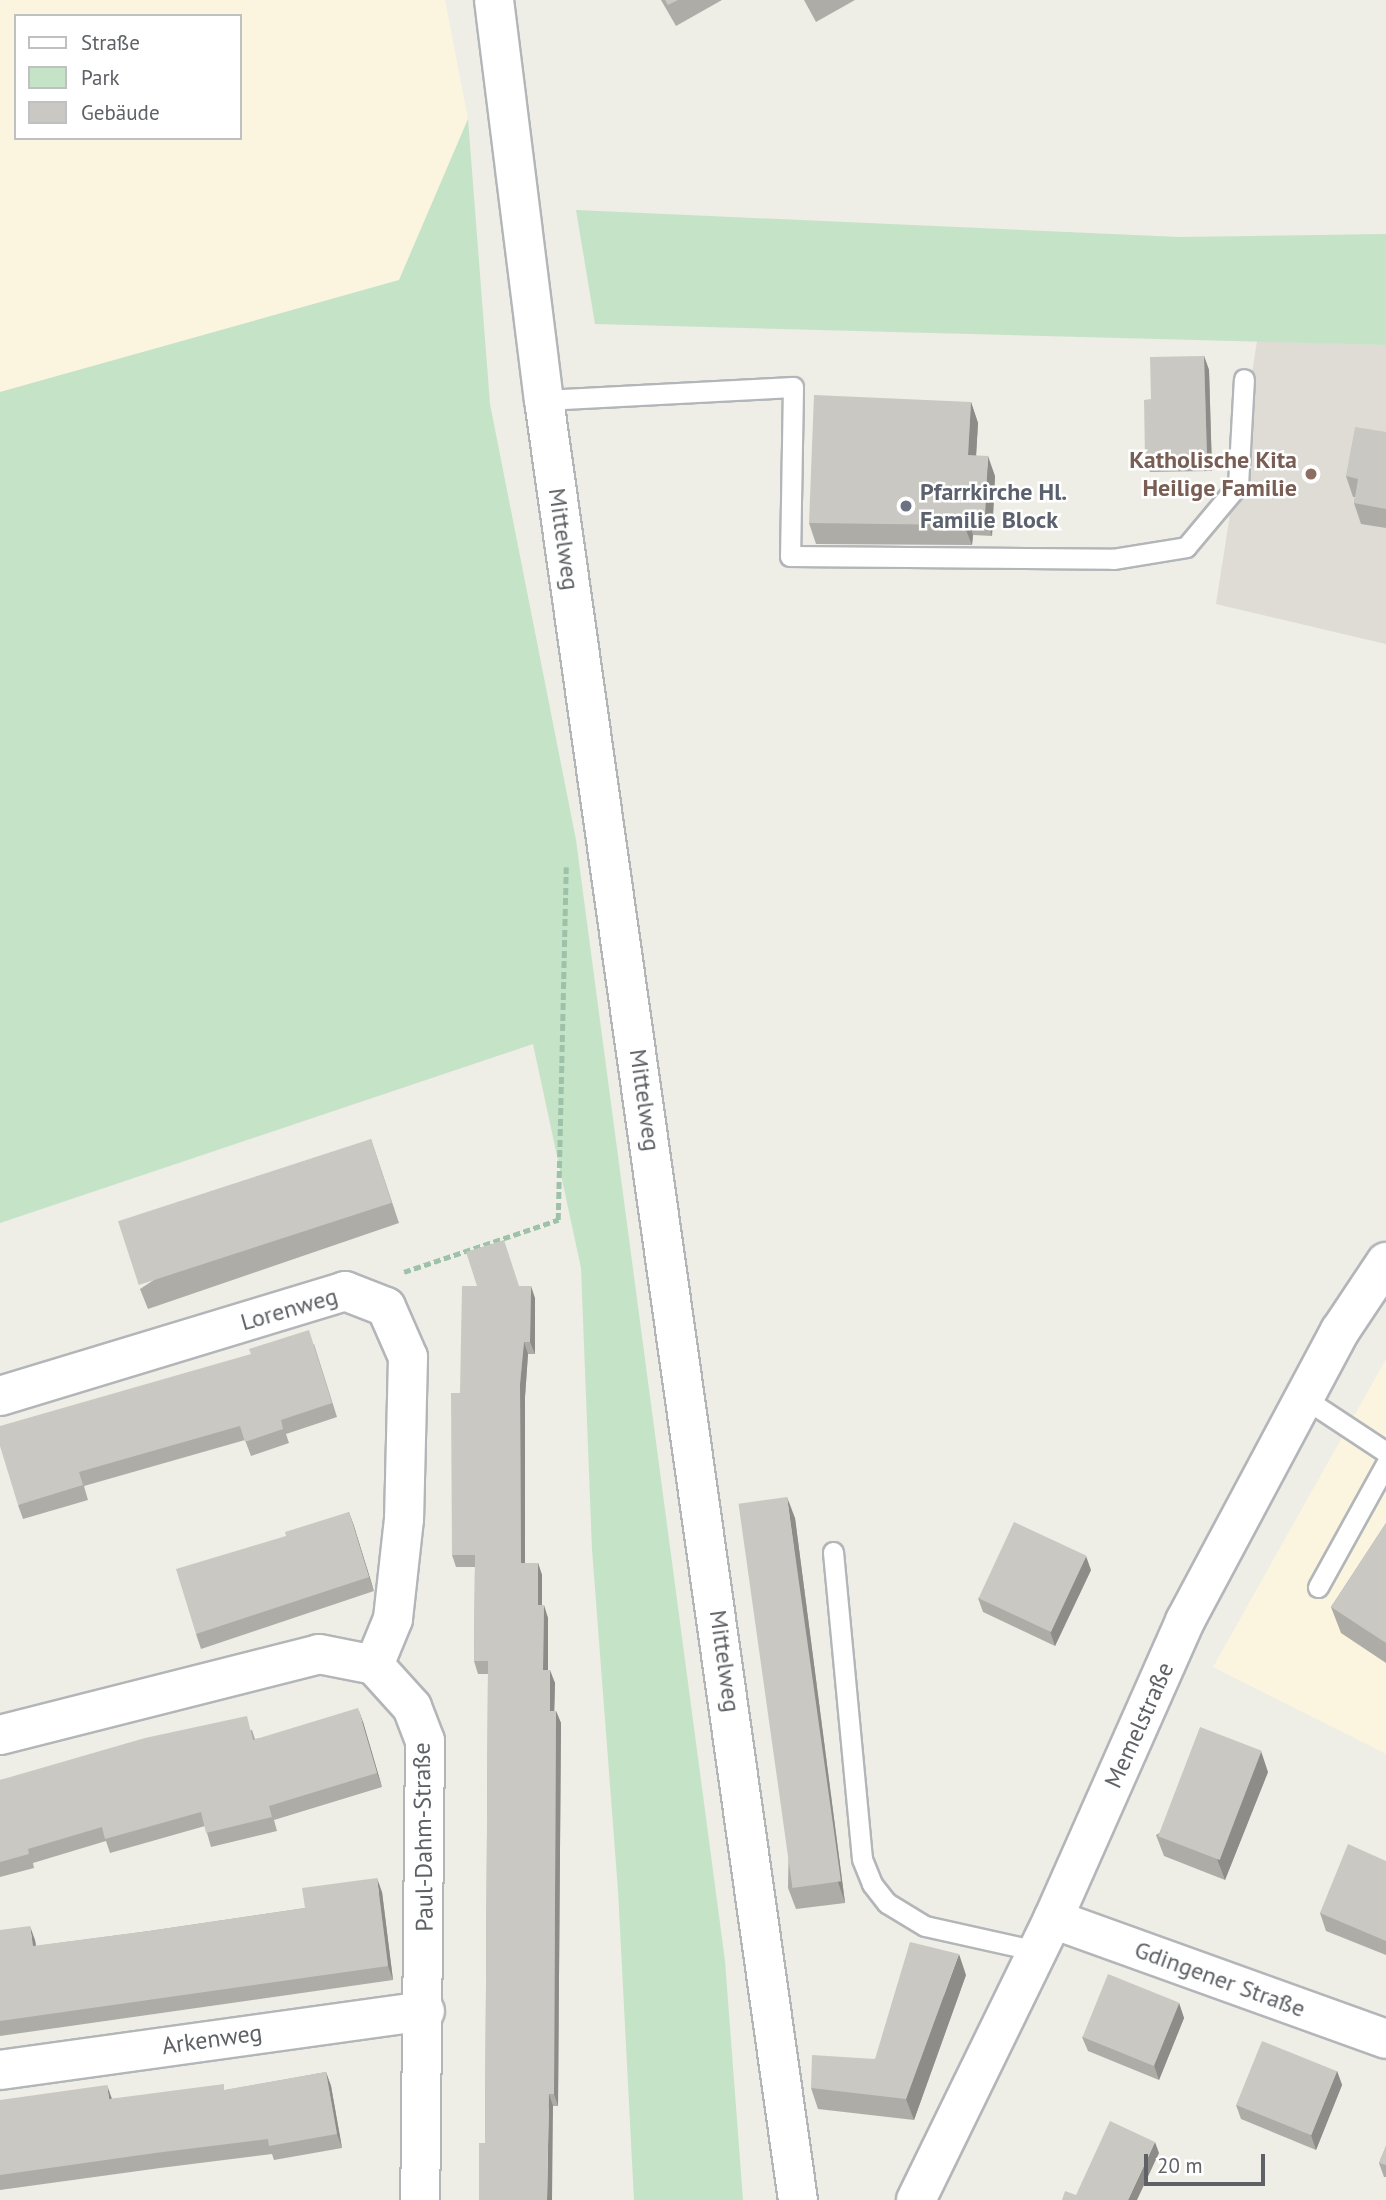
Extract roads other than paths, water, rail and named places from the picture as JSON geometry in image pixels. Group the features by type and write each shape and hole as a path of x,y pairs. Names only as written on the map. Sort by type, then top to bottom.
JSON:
{"street":[{"name":"Mittelweg","path":"494,0 544,400 798,2200"},
{"name":"Memelstraße","path":"916,2200 1045,1935 1185,1621 1340,1331 1386,1262"},
{"name":"Lorenweg","path":"0,1396 345,1291 386,1307 408,1357 404,1519 393,1619 374,1665"},
{"path":"0,1735 319,1654 374,1665"},
{"name":"Paul-Dahm-Straße","path":"374,1665 412,1707 425,1741 425,2011 421,2200"},
{"name":"Gdingener Straße","path":"1045,1935 1386,2039"},
{"name":"Arkenweg","path":"0,2070 425,2011"}],"lane":[{"path":"544,400 793,387 790,556 1113,559 1186,547 1238,485 1244,379"},
{"path":"1304,1398 1386,1452"},
{"path":"1318,1587 1386,1464"},
{"path":"833,1552 862,1858 872,1884 887,1903 925,1926 1045,1935"}],"place":[{"name":"Katholische Kita Heilige Familie","path":"1311,474"},
{"name":"Pfarrkirche Hl. Familie Block","path":"906,506"}]}
